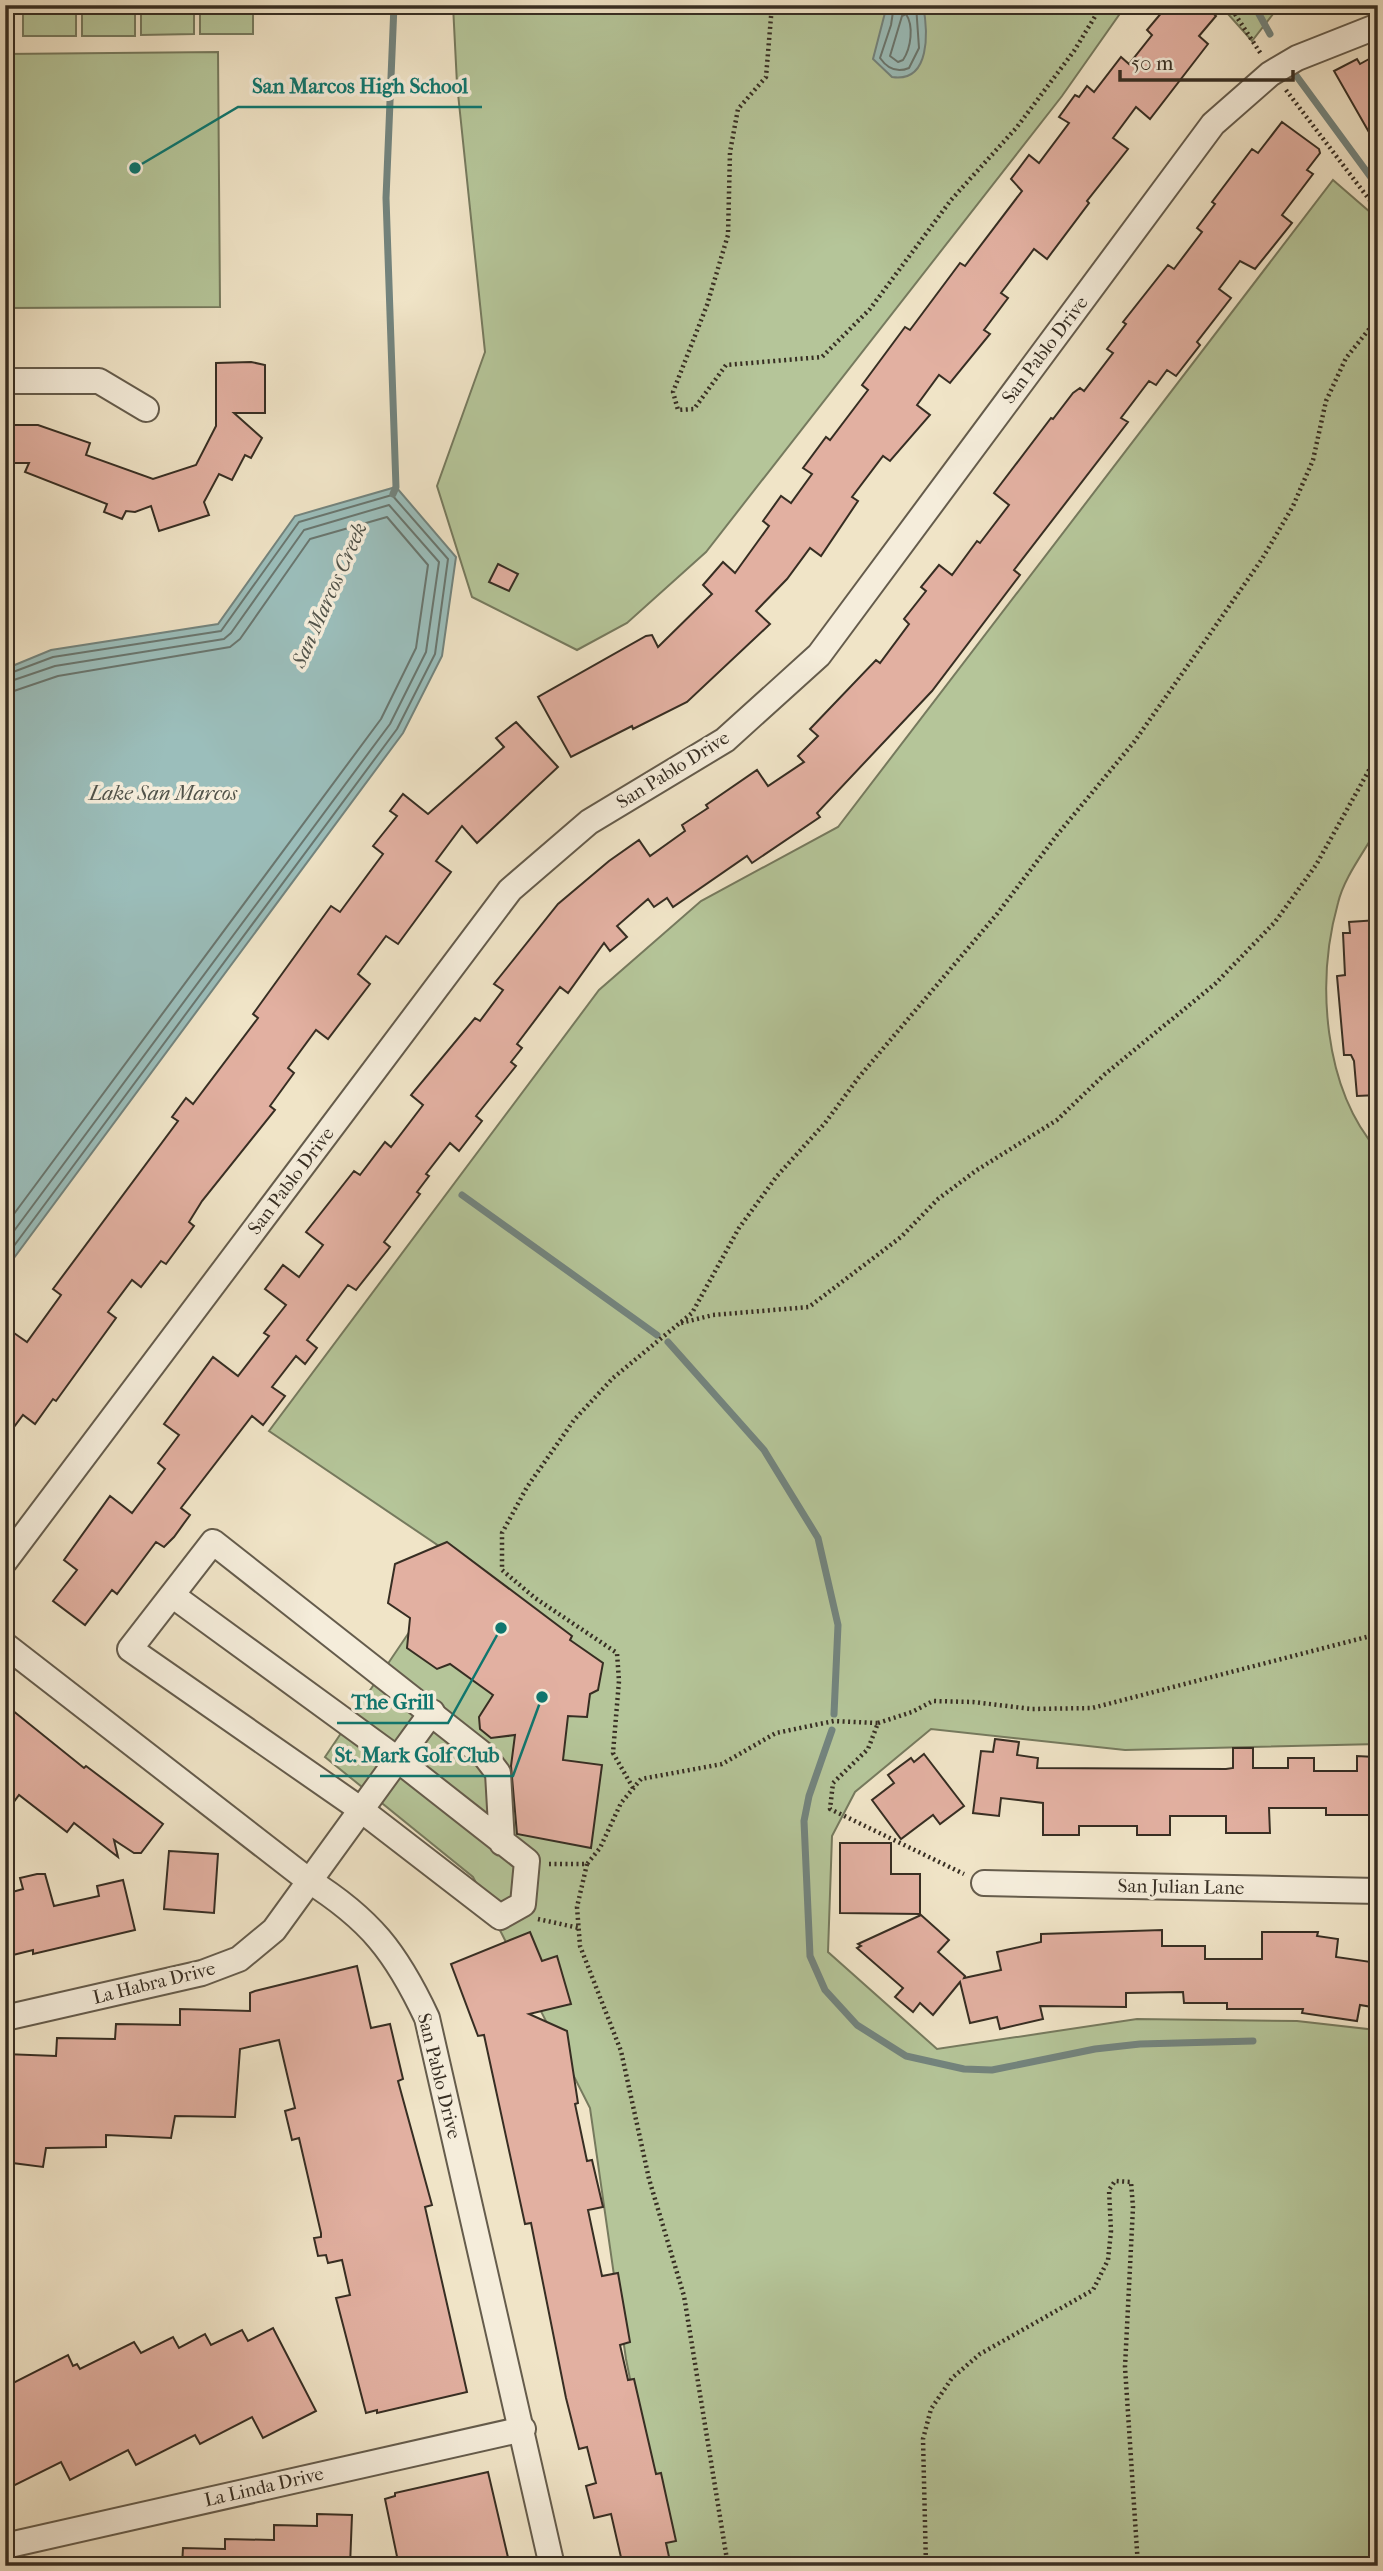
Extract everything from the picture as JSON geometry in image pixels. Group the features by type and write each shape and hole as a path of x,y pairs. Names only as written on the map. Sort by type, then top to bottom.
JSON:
{"street":[{"name":"San Pablo Drive","path":"5,1561 510,890 589,822 725,740 818,655 1213,124 1273,72 1297,58 1378,26"},
{"path":"5,381 99,381 146,409"},
{"path":"172,1595 397,1759 502,1843 527,1861 523,1904 500,1917 360,1809 130,1649 213,1542 485,1756 498,1773 502,1843"},
{"name":"San Pablo Drive","path":"5,1645 308,1880 345,1903 380,1937 407,1975 427,2018 523,2429 552,2566"},
{"name":"La Habra Drive","path":"5,2018 202,1973 239,1959 274,1930 432,1712"},
{"name":"San Julian Lane","path":"984,1883 1378,1891"},
{"name":"La Linda Drive","path":"5,2546 523,2429"}],"path":[{"path":"772,5 766,77 738,109 730,152 728,235 704,316 673,391 678,410 694,409 726,365 822,357 870,309 951,200 1017,127 1074,51 1102,5"},
{"path":"1229,5 1273,72 1378,211"},
{"path":"634,1788 613,1753 619,1681 617,1653 535,1598 502,1570 502,1534 527,1487 574,1420 613,1378 692,1313 739,1228 777,1176 825,1123 859,1077 997,914 1057,835 1134,742 1262,559 1293,506 1313,460 1326,401 1346,358 1378,318"},
{"path":"681,1323 713,1315 808,1307 901,1237 938,1199 977,1170 1057,1120 1105,1074 1215,984 1275,922 1316,865 1378,754"},
{"path":"728,2566 684,2296 649,2179 621,2051 580,1946 577,1907 587,1864 600,1848 621,1803 641,1779 722,1764 776,1733 827,1722 878,1723 912,1712 933,1701 1032,1709 1092,1708 1378,1634"},
{"path":"878,1723 868,1749 833,1783 830,1809 984,1883"},
{"path":"527,1861 587,1864"},
{"path":"512,1910 554,1924 579,1928"},
{"path":"926,2566 923,2439 931,2409 952,2378 980,2354 1093,2290 1108,2260 1111,2231 1109,2190 1115,2181 1131,2182 1133,2207 1125,2367 1138,2566"}],"green space":[{"path":"23,5 76,5 76,36 23,36"},
{"path":"82,5 135,5 135,36 82,36"},
{"path":"141,5 194,5 194,34 141,35"},
{"path":"200,5 253,5 253,34 200,34"},
{"path":"453,5 1126,5 1062,96 706,552 627,623 577,650 472,597 437,486 485,352 457,84"},
{"path":"1220,5 1275,5 1277,9 1252,41"},
{"path":"218,52 220,307 5,308 5,54"},
{"path":"1333,180 1378,219 1378,827 1341,893 1331,933 1326,999 1335,1065 1345,1097 1378,1151 1378,1744 1125,1750 931,1729 855,1792 832,1836 828,1952 937,2049 1137,2019 1297,2021 1376,2030 1375,2566 668,2566 626,2359 590,2108 473,1877 325,1757 414,1625 464,1563 269,1431 599,990 701,901 838,827"}],"water":[{"path":"887,5 923,5 926,28 924,53 914,72 905,77 892,77 873,59"},
{"name":"Lake San Marcos","path":"396,487 456,557 442,656 403,733 5,1270 5,669 51,650 218,624 295,516"}],"building":[{"path":"1168,5 1204,5 1216,16 1199,36 1208,44 1150,119 1136,107 1113,138 1128,149 1087,201 1089,203 1047,259 1034,249 1001,293 1008,298 984,330 990,334 950,383 939,375 917,405 930,415 890,461 883,456 852,497 858,501 821,556 810,548 787,579 756,611 770,624 687,702 571,757 538,697 646,636 652,635 658,647 712,594 703,585 723,562 735,573 769,526 763,521 781,496 791,503 812,474 803,468 826,437 830,440 868,390 862,385 905,327 910,330 960,263 965,266 1022,191 1011,179 1029,155 1039,163 1069,123 1059,117 1075,95 1079,97 1087,86 1094,92 1121,57 1129,64 1152,35 1147,30"},
{"path":"1357,59 1360,64 1369,59 1378,76 1378,148 1334,71"},
{"path":"1282,122 1319,149 1320,153 1307,170 1313,174 1282,215 1292,223 1255,269 1240,261 1219,289 1231,298 1197,342 1200,345 1176,376 1167,370 1156,385 1149,381 1121,418 1128,422 1014,570 1020,575 932,691 817,813 820,817 752,863 747,856 673,907 667,898 654,907 648,899 617,926 627,937 610,951 604,943 568,993 560,987 517,1044 522,1048 511,1062 516,1066 476,1116 482,1121 459,1151 450,1143 426,1174 429,1176 417,1192 420,1194 384,1242 390,1247 356,1290 348,1285 307,1340 317,1348 305,1364 296,1356 272,1387 285,1396 263,1425 252,1416 181,1508 190,1515 174,1537 164,1547 156,1542 117,1594 112,1590 85,1625 53,1601 77,1570 64,1560 110,1496 132,1513 165,1469 158,1463 179,1435 164,1424 213,1357 238,1376 269,1336 264,1333 286,1305 265,1289 283,1265 299,1277 323,1245 306,1232 354,1171 360,1175 385,1142 391,1147 423,1105 411,1095 475,1018 480,1021 503,990 494,984 558,904 609,861 639,840 650,856 685,831 682,825 708,808 706,805 757,770 768,786 804,762 798,756 818,736 810,729 876,660 880,663 909,624 904,619 926,591 921,587 939,565 952,575 977,541 980,543 1009,505 994,493 1073,393 1080,388 1084,391 1113,353 1107,349 1126,324 1123,322 1168,265 1174,269 1202,232 1197,228 1215,204 1212,202 1252,149 1258,153"},
{"path":"251,362 265,365 265,413 234,413 262,438 251,458 245,455 232,480 219,474 204,502 209,515 159,531 151,506 135,512 126,511 122,519 104,512 107,504 25,472 29,463 5,463 5,425 38,425 90,443 86,455 153,479 196,465 216,426 216,363"},
{"path":"498,564 518,574 509,591 489,582"},
{"path":"516,722 558,767 477,843 462,826 436,861 451,872 398,944 386,936 358,974 370,984 328,1039 316,1030 288,1068 294,1073 270,1106 275,1110 202,1201 189,1222 194,1226 166,1264 161,1261 141,1287 132,1280 108,1312 116,1318 56,1401 53,1399 35,1424 23,1415 5,1439 5,1344 14,1333 27,1342 61,1295 53,1289 178,1121 172,1117 186,1098 193,1104 258,1018 253,1014 331,906 340,912 383,854 373,846 397,816 390,811 403,794 428,814 504,747 496,738"},
{"path":"1378,920 1378,1095 1357,1096 1354,1061 1351,1055 1344,1055 1337,976 1345,975 1343,933 1350,933 1349,922"},
{"path":"447,1542 572,1636 570,1640 603,1663 598,1690 590,1694 587,1717 568,1716 563,1760 602,1765 591,1848 517,1834 511,1766 515,1735 491,1738 480,1729 479,1717 493,1695 450,1664 437,1669 407,1648 410,1618 388,1603 395,1564"},
{"path":"12,1710 84,1768 86,1766 163,1824 141,1853 134,1853 114,1840 118,1857 74,1823 67,1832 19,1795 5,1814 5,1720"},
{"path":"995,1739 1019,1742 1017,1755 1038,1758 1037,1768 1226,1769 1233,1768 1233,1748 1253,1748 1253,1768 1288,1768 1288,1758 1314,1758 1314,1771 1357,1771 1357,1756 1375,1757 1375,1762 1378,1762 1378,1815 1326,1815 1326,1808 1269,1808 1270,1833 1226,1833 1226,1816 1170,1816 1170,1835 1137,1835 1137,1826 1079,1826 1079,1835 1043,1835 1043,1803 1001,1798 999,1816 973,1813 981,1751 993,1752"},
{"path":"924,1754 964,1806 940,1824 933,1815 901,1839 872,1800 894,1783 888,1775 911,1758 914,1762"},
{"path":"840,1843 891,1843 891,1874 920,1874 920,1914 840,1913"},
{"path":"169,1851 218,1854 214,1913 164,1909"},
{"path":"45,1874 54,1906 99,1896 97,1886 123,1880 135,1930 33,1954 33,1950 5,1957 5,1894 23,1889 20,1878"},
{"path":"921,1915 949,1940 938,1952 965,1976 964,1978 1001,1970 997,1952 1041,1942 1041,1934 1162,1930 1162,1946 1205,1946 1205,1959 1262,1959 1262,1932 1318,1932 1317,1936 1338,1939 1336,1957 1378,1963 1372,2007 1360,2005 1357,2021 1302,2013 1303,2009 1227,2009 1227,2003 1184,2003 1183,1992 1126,1993 1126,2007 1040,2006 1043,2019 1000,2029 997,2017 970,2023 960,1982 933,2015 920,2003 913,2012 895,1997 903,1988 857,1948 861,1946 858,1944"},
{"path":"530,1932 542,1961 557,1956 571,2004 529,2014 567,2031 578,2103 575,2104 587,2161 592,2160 603,2207 588,2210 602,2276 618,2273 630,2342 620,2345 628,2380 634,2379 656,2474 661,2473 676,2541 666,2543 671,2566 623,2566 611,2514 594,2518 586,2486 596,2483 587,2447 579,2449 566,2398 531,2223 525,2224 484,2035 478,2036 451,1964"},
{"path":"357,1966 371,2028 390,2024 403,2079 398,2081 432,2205 425,2207 467,2392 377,2413 377,2410 366,2413 336,2298 350,2295 342,2260 328,2263 326,2255 318,2256 314,2238 321,2237 321,2233 299,2138 292,2140 285,2111 295,2108 279,2040 240,2049 235,2117 175,2116 171,2138 106,2135 106,2147 46,2148 43,2167 5,2162 5,2054 56,2056 57,2038 115,2039 116,2024 180,2025 180,2009 250,2011 250,1993"},
{"path":"273,2328 316,2411 263,2438 252,2417 200,2444 195,2435 136,2465 128,2450 70,2480 61,2462 5,2490 5,2387 68,2355 73,2366 77,2364 80,2369 134,2342 141,2353 173,2337 179,2348 205,2334 211,2345 242,2330 248,2341"},
{"path":"488,2472 510,2566 399,2566 385,2499 395,2496 395,2493"},
{"path":"317,2514 352,2515 350,2566 182,2566 183,2548 225,2549 225,2539 274,2540 274,2525 317,2526"}],"waterway":[{"name":"San Marcos Creek","path":"393,494 396,487 386,198 394,5"},
{"path":"1254,5 1270,34"},
{"path":"1295,74 1378,187"},
{"path":"462,1195 657,1335"},
{"path":"668,1342 764,1450 818,1538 838,1625 834,1714"},
{"path":"832,1730 809,1796 804,1821 810,1956 825,1990 857,2025 906,2056 964,2069 992,2070 1095,2049 1140,2044 1253,2041"}],"place":[{"name":"San Marcos High School","path":"135,168"},
{"name":"The Grill","path":"501,1628"},
{"name":"St. Mark Golf Club","path":"542,1697"}]}
